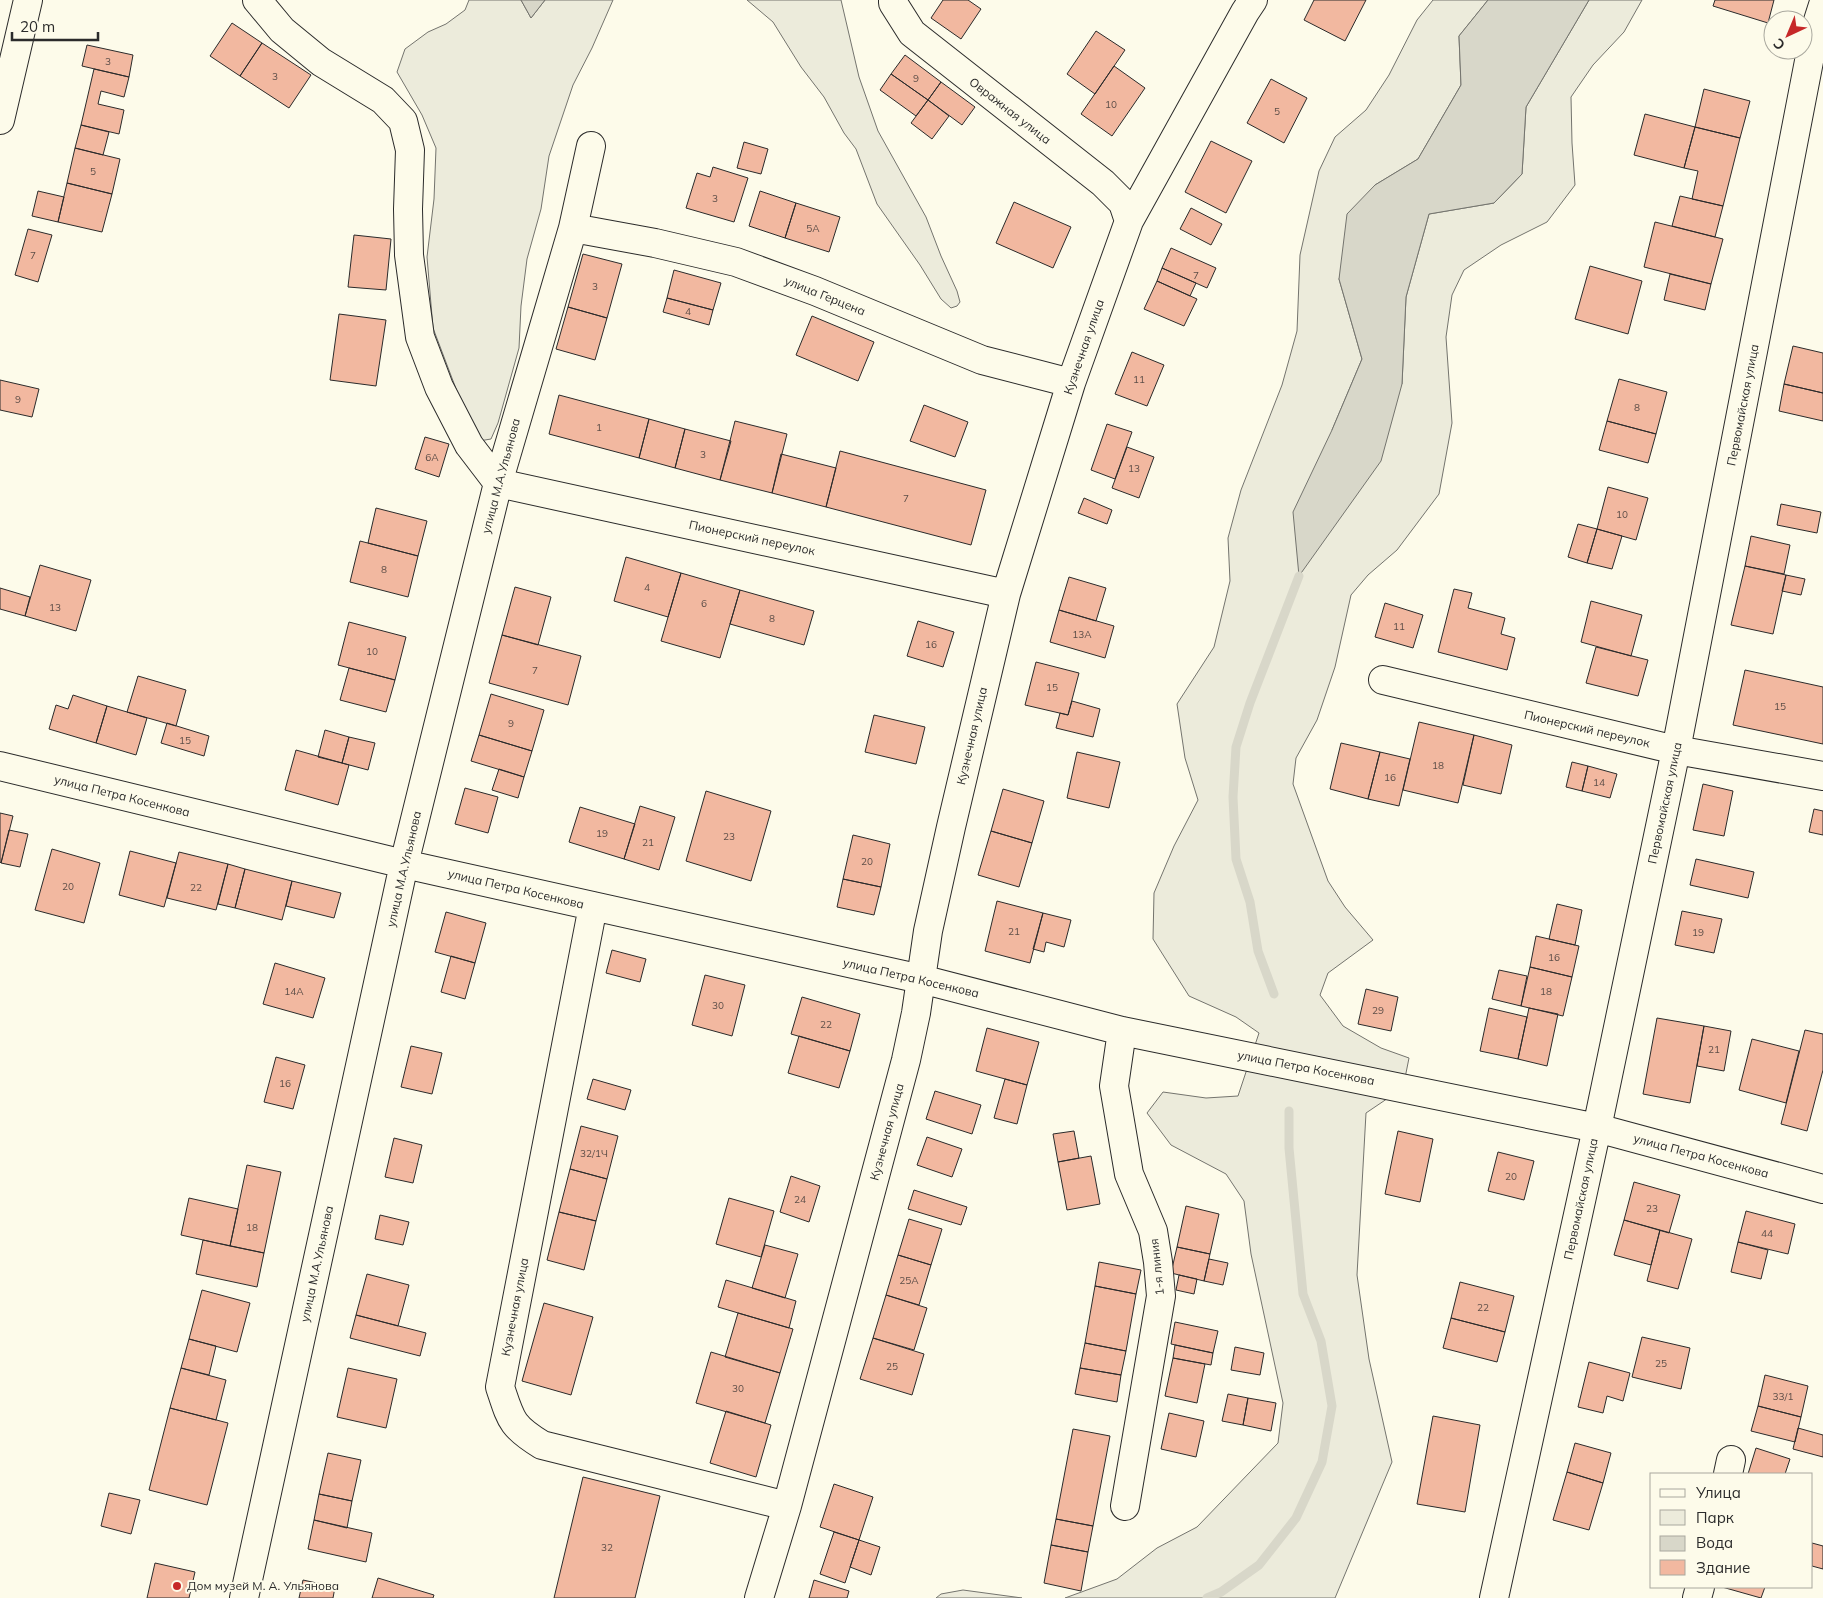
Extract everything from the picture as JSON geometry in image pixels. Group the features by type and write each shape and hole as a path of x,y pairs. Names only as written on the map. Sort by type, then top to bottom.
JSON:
{"street":[{"path":"0,120 28,0"},
{"path":"257,0 282,30 321,62 383,100 403,121 410,150 409,255 420,337 439,387 469,445 498,483"},
{"name":"Овражная улица","path":"893,0 912,33 1103,184 1123,203 1129,221"},
{"name":"Кузнечная улица","path":"759,1598 786,1506 906,1060 928,931 1006,594 1071,383 1129,221 1244,12 1253,0"},
{"name":"Первомайская улица","path":"1494,1598 1597,1128 1676,750 1814,30 1823,5"},
{"name":"улица М.А.Ульянова","path":"244,1598 404,864 498,483 573,228 591,146"},
{"name":"улица Герцена","path":"573,228 655,243 736,262 815,291 982,360 1071,383"},
{"name":"Пионерский переулок","path":"498,483 1006,594"},
{"name":"Пионерский переулок","path":"1382,680 1676,750 1823,776"},
{"name":"улица Петра Косенкова","path":"0,766 404,864 921,980 1122,1031 1597,1128 1823,1189"},
{"name":"Кузнечная улица","path":"593,906 500,1387 511,1420 524,1434 542,1445 786,1506"},
{"name":"1-я линия","path":"1122,1031 1114,1086 1129,1174 1153,1231 1161,1296 1125,1506"}],"green space":[{"path":"469,0 521,0 531,18 545,0 613,0 573,85 549,156 541,209 527,259 521,306 519,348 498,423 491,439 479,441 469,423 433,328 427,257 434,199 436,148 422,115 397,72 405,49 428,32 446,24 465,10"},
{"path":"747,0 841,0 859,77 878,131 926,217 957,291 960,302 957,306 951,308 941,299 920,265 877,204 856,149 844,133 824,97 801,67 773,22"},
{"path":"1433,0 1488,0 1459,36 1461,85 1418,159 1375,185 1339,279 1362,359 1332,430 1402,384 1406,297 1429,214 1494,203 1522,174 1526,107 1589,0 1642,0 1624,32 1593,65 1571,97 1575,185 1547,222 1501,245 1464,270 1452,295 1446,337 1452,423 1439,494 1397,550 1368,575 1351,595 1335,667 1317,720 1296,758 1293,784 1328,881 1345,907 1373,940 1328,973 1320,995 1343,1026 1381,1048 1409,1058 1403,1088 1366,1113 1357,1275 1369,1359 1392,1462 1335,1598 1065,1598 1117,1579 1157,1548 1197,1527 1278,1443 1283,1403 1251,1254 1244,1201 1226,1174 1171,1145 1147,1113 1163,1092 1206,1098 1238,1096 1259,1033 1236,1017 1189,996 1153,939 1154,893 1174,846 1198,800 1185,758 1177,704 1214,647 1230,581 1228,538 1241,490 1282,385 1297,331 1300,255 1319,171 1335,137 1366,110 1389,75 1417,20"},
{"path":"963,1590 1022,1598 936,1598 941,1594"}],"water":[{"path":"521,0 545,0 531,18"},
{"path":"1488,0 1589,0 1526,107 1522,174 1494,203 1429,214 1406,297 1402,384 1381,461 1299,576 1293,512 1332,430 1362,359 1339,279 1347,214 1375,185 1418,159 1461,85 1459,36"}],"building":[{"path":"943,0 968,0 981,9 961,39 931,18"},
{"path":"1314,0 1366,0 1345,41 1304,20"},
{"path":"1715,0 1774,0 1771,10 1763,10 1763,21 1713,6"},
{"path":"232,23 262,43 240,76 210,56"},
{"path":"1096,31 1125,50 1095,94 1067,74"},
{"path":"262,43 311,75 289,108 240,76"},
{"path":"87,45 133,55 129,77 82,66"},
{"path":"905,55 941,82 928,100 891,74"},
{"path":"1114,66 1145,88 1112,136 1081,114"},
{"path":"94,69 129,77 124,97 101,91 98,104 124,110 119,134 81,125"},
{"path":"891,74 928,100 916,116 880,90"},
{"path":"1271,79 1307,98 1284,143 1247,123"},
{"path":"941,82 975,107 962,125 928,100"},
{"path":"1704,89 1750,101 1740,138 1695,127"},
{"path":"928,100 949,116 932,139 911,123"},
{"path":"1645,114 1695,127 1684,168 1634,155"},
{"path":"81,125 109,132 103,155 75,148"},
{"path":"1695,127 1740,138 1723,206 1692,199 1698,171 1684,168"},
{"path":"1211,141 1252,161 1226,213 1185,192"},
{"path":"744,142 768,149 761,174 737,168"},
{"path":"75,148 120,159 112,194 67,183"},
{"path":"713,167 748,178 734,222 686,208 697,173 710,177"},
{"path":"67,183 112,194 102,232 58,222"},
{"path":"38,191 64,197 58,222 32,216"},
{"path":"760,191 796,203 785,238 749,226"},
{"path":"1680,196 1723,206 1715,237 1672,226"},
{"path":"1014,202 1071,227 1053,268 996,243"},
{"path":"796,203 840,217 829,252 785,238"},
{"path":"1191,208 1222,224 1211,245 1180,229"},
{"path":"1655,222 1723,239 1711,284 1644,267"},
{"path":"28,229 52,235 38,282 15,275"},
{"path":"354,235 391,239 386,290 348,287"},
{"path":"1171,248 1216,268 1207,288 1162,268"},
{"path":"583,254 622,264 607,318 568,307"},
{"path":"1590,266 1642,281 1628,334 1575,319"},
{"path":"1162,268 1196,283 1190,296 1157,281"},
{"path":"674,270 721,283 713,310 667,298"},
{"path":"1670,274 1711,284 1705,310 1664,300"},
{"path":"1157,281 1197,299 1184,326 1144,309"},
{"path":"667,298 713,310 709,325 663,312"},
{"path":"568,307 607,318 595,360 556,349"},
{"path":"339,314 386,320 376,386 330,380"},
{"path":"812,316 874,342 858,381 796,355"},
{"path":"1793,346 1823,353 1823,393 1784,384"},
{"path":"1132,352 1164,365 1147,406 1115,394"},
{"path":"1619,379 1667,392 1656,434 1607,421"},
{"path":"0,380 39,389 32,417 0,410"},
{"path":"1784,384 1823,393 1823,421 1779,411"},
{"path":"559,395 649,419 639,458 549,434"},
{"path":"924,405 968,422 955,457 910,441"},
{"path":"649,419 685,429 675,468 639,458"},
{"path":"735,421 787,434 772,493 720,480"},
{"path":"1607,421 1656,434 1648,463 1599,450"},
{"path":"1107,424 1132,432 1115,479 1091,470"},
{"path":"685,429 731,441 720,480 675,468"},
{"path":"425,437 449,444 439,477 415,469"},
{"path":"1127,447 1154,457 1139,498 1112,488"},
{"path":"840,451 986,490 971,545 826,507"},
{"path":"781,454 836,468 826,507 772,493"},
{"path":"1608,487 1648,498 1636,540 1597,529"},
{"path":"1084,498 1112,510 1107,524 1078,513"},
{"path":"1781,504 1821,512 1817,533 1777,525"},
{"path":"376,508 427,521 418,556 368,543"},
{"path":"1578,524 1597,529 1587,563 1568,557"},
{"path":"1597,529 1622,536 1612,569 1587,563"},
{"path":"1751,536 1790,545 1784,574 1745,566"},
{"path":"360,541 418,556 408,597 350,582"},
{"path":"626,557 681,573 668,617 614,601"},
{"path":"40,565 91,580 76,631 25,616"},
{"path":"1745,566 1786,575 1773,634 1731,625"},
{"path":"681,573 740,590 720,658 661,641"},
{"path":"1786,575 1805,579 1801,595 1782,591"},
{"path":"1069,577 1106,588 1096,621 1059,610"},
{"path":"515,587 551,597 538,645 502,635"},
{"path":"0,588 30,597 25,616 0,609"},
{"path":"1454,589 1472,593 1468,608 1505,618 1501,634 1515,638 1507,670 1438,652"},
{"path":"740,590 814,611 804,645 730,624"},
{"path":"1591,601 1642,615 1631,656 1581,642"},
{"path":"1385,603 1423,615 1413,648 1375,637"},
{"path":"1059,610 1114,626 1105,658 1050,642"},
{"path":"918,621 954,632 943,667 907,656"},
{"path":"349,622 406,637 395,680 338,665"},
{"path":"502,635 581,656 568,705 489,683"},
{"path":"1596,647 1648,660 1638,696 1586,683"},
{"path":"1036,662 1079,673 1068,715 1025,705"},
{"path":"349,668 395,680 386,712 340,700"},
{"path":"1745,670 1823,687 1823,744 1733,725"},
{"path":"138,676 186,690 176,726 127,712"},
{"path":"491,694 544,710 532,751 479,735"},
{"path":"73,695 107,706 96,743 49,729 56,705 68,709"},
{"path":"1072,701 1100,709 1093,737 1056,728 1060,713 1068,715"},
{"path":"107,706 147,718 136,755 96,743"},
{"path":"874,715 925,727 916,764 865,752"},
{"path":"1419,722 1474,735 1458,803 1403,790"},
{"path":"167,723 209,736 204,756 161,743"},
{"path":"325,730 349,737 342,763 318,757"},
{"path":"479,735 532,751 524,777 471,761"},
{"path":"1474,735 1512,745 1501,794 1463,785"},
{"path":"349,737 375,743 368,770 342,763"},
{"path":"1341,743 1380,752 1368,799 1330,789"},
{"path":"296,750 349,765 338,805 285,790"},
{"path":"1077,752 1120,762 1109,808 1067,798"},
{"path":"1380,752 1410,759 1399,806 1368,799"},
{"path":"1572,762 1588,766 1582,791 1566,787"},
{"path":"1588,766 1617,774 1610,798 1582,791"},
{"path":"499,769 524,777 518,798 492,790"},
{"path":"1703,784 1733,791 1724,836 1693,830"},
{"path":"465,788 498,797 488,833 455,824"},
{"path":"1003,789 1044,801 1032,843 991,831"},
{"path":"706,791 771,811 751,881 686,861"},
{"path":"640,806 675,817 659,870 624,859"},
{"path":"580,807 635,824 624,859 569,842"},
{"path":"1814,809 1823,811 1823,835 1809,832"},
{"path":"0,813 13,816 1,863 0,862"},
{"path":"9,830 28,834 20,867 1,863"},
{"path":"991,831 1032,843 1019,887 978,875"},
{"path":"853,835 890,844 881,887 843,879"},
{"path":"52,849 100,863 84,923 35,910"},
{"path":"130,851 176,863 164,907 119,895"},
{"path":"179,852 228,864 216,910 167,898"},
{"path":"1696,859 1754,872 1748,898 1690,885"},
{"path":"228,864 245,869 235,908 218,904"},
{"path":"245,869 292,881 282,920 235,908"},
{"path":"843,879 881,887 874,915 837,907"},
{"path":"292,881 341,893 334,918 286,906"},
{"path":"997,901 1043,913 1030,963 985,951"},
{"path":"1557,904 1582,910 1575,945 1549,939"},
{"path":"1682,911 1722,919 1714,953 1675,945"},
{"path":"446,912 486,923 475,963 435,952"},
{"path":"1043,913 1071,920 1064,947 1046,942 1044,952 1033,949"},
{"path":"1536,936 1579,946 1572,977 1530,967"},
{"path":"612,950 646,959 640,982 606,973"},
{"path":"451,956 475,963 465,999 441,992"},
{"path":"275,963 325,978 313,1018 263,1004"},
{"path":"1530,967 1572,977 1563,1016 1521,1006"},
{"path":"1499,970 1527,976 1521,1006 1492,999"},
{"path":"705,975 745,985 732,1036 692,1025"},
{"path":"1366,989 1398,997 1391,1031 1358,1024"},
{"path":"802,997 860,1014 850,1051 791,1034"},
{"path":"1489,1008 1527,1017 1518,1059 1480,1051"},
{"path":"1529,1008 1558,1014 1547,1066 1518,1059"},
{"path":"1657,1018 1704,1026 1690,1103 1643,1094"},
{"path":"1704,1026 1731,1031 1724,1071 1697,1066"},
{"path":"987,1028 1039,1042 1027,1085 976,1071"},
{"path":"1805,1030 1823,1034 1823,1070 1807,1131 1781,1124"},
{"path":"799,1036 850,1051 839,1088 788,1073"},
{"path":"1752,1039 1799,1051 1786,1103 1739,1090"},
{"path":"411,1046 442,1053 432,1094 401,1087"},
{"path":"276,1057 305,1065 293,1109 264,1102"},
{"path":"593,1079 631,1090 625,1110 587,1099"},
{"path":"1005,1079 1027,1085 1017,1124 994,1118"},
{"path":"935,1091 981,1105 972,1134 926,1119"},
{"path":"581,1126 618,1136 607,1179 570,1169"},
{"path":"1074,1131 1079,1158 1058,1162 1053,1134"},
{"path":"1398,1131 1433,1139 1420,1202 1385,1194"},
{"path":"927,1137 962,1149 952,1177 917,1165"},
{"path":"394,1138 422,1145 413,1183 385,1177"},
{"path":"1498,1152 1534,1161 1524,1200 1488,1191"},
{"path":"1091,1156 1100,1204 1067,1210 1058,1162"},
{"path":"247,1165 281,1172 264,1253 230,1246"},
{"path":"570,1169 607,1179 596,1221 559,1212"},
{"path":"791,1176 820,1186 809,1222 780,1212"},
{"path":"1634,1182 1680,1195 1669,1233 1624,1220"},
{"path":"914,1190 967,1207 961,1225 908,1209"},
{"path":"189,1198 238,1209 230,1246 181,1235"},
{"path":"729,1198 774,1211 761,1257 716,1244"},
{"path":"1186,1206 1219,1214 1210,1254 1177,1247"},
{"path":"1746,1211 1795,1224 1788,1254 1738,1242"},
{"path":"559,1212 596,1221 584,1270 547,1260"},
{"path":"380,1215 409,1222 403,1245 375,1239"},
{"path":"909,1219 942,1229 931,1265 898,1255"},
{"path":"1624,1220 1660,1230 1651,1265 1614,1255"},
{"path":"1660,1230 1692,1239 1678,1289 1647,1281"},
{"path":"203,1240 264,1253 257,1287 196,1274"},
{"path":"1738,1242 1768,1250 1761,1279 1731,1272"},
{"path":"765,1245 798,1254 785,1298 752,1288"},
{"path":"1177,1247 1210,1254 1204,1281 1171,1273"},
{"path":"898,1255 931,1265 919,1305 886,1295"},
{"path":"1209,1259 1228,1263 1223,1285 1204,1281"},
{"path":"1099,1262 1141,1270 1136,1294 1095,1286"},
{"path":"367,1274 409,1285 398,1326 356,1315"},
{"path":"1179,1275 1197,1279 1194,1294 1176,1290"},
{"path":"726,1280 796,1301 789,1328 718,1307"},
{"path":"1460,1282 1514,1296 1505,1332 1451,1318"},
{"path":"1095,1286 1136,1294 1126,1351 1085,1343"},
{"path":"202,1290 250,1303 237,1352 189,1339"},
{"path":"886,1295 927,1308 914,1350 873,1338"},
{"path":"544,1303 593,1317 571,1395 522,1381"},
{"path":"738,1313 793,1329 780,1373 725,1357"},
{"path":"356,1315 426,1333 420,1356 350,1338"},
{"path":"1451,1318 1505,1332 1497,1362 1443,1348"},
{"path":"1175,1322 1218,1331 1213,1353 1171,1344"},
{"path":"1642,1337 1690,1348 1681,1389 1632,1377"},
{"path":"873,1338 924,1354 912,1395 860,1379"},
{"path":"189,1339 216,1346 209,1375 181,1368"},
{"path":"1085,1343 1126,1351 1121,1375 1080,1368"},
{"path":"1175,1345 1213,1353 1211,1365 1173,1358"},
{"path":"1235,1347 1264,1353 1260,1375 1231,1370"},
{"path":"711,1352 780,1373 765,1423 696,1403"},
{"path":"1173,1358 1205,1364 1197,1403 1165,1396"},
{"path":"1589,1362 1630,1373 1623,1401 1607,1396 1603,1413 1578,1407"},
{"path":"181,1368 226,1380 216,1420 170,1408"},
{"path":"348,1368 397,1379 386,1428 337,1417"},
{"path":"1080,1368 1121,1375 1117,1402 1075,1394"},
{"path":"1765,1375 1808,1386 1801,1417 1758,1406"},
{"path":"1228,1394 1248,1398 1243,1425 1222,1421"},
{"path":"1248,1398 1276,1403 1271,1431 1243,1425"},
{"path":"1758,1406 1801,1417 1795,1442 1751,1431"},
{"path":"170,1408 228,1423 207,1505 149,1490"},
{"path":"726,1411 771,1425 756,1477 710,1463"},
{"path":"1169,1413 1204,1421 1196,1457 1161,1449"},
{"path":"1433,1416 1480,1425 1465,1512 1417,1504"},
{"path":"1798,1428 1823,1435 1823,1457 1793,1449"},
{"path":"1073,1429 1110,1436 1093,1526 1056,1519"},
{"path":"1575,1443 1611,1453 1603,1483 1567,1472"},
{"path":"1756,1448 1790,1459 1785,1473 1748,1473"},
{"path":"328,1453 361,1460 352,1501 319,1494"},
{"path":"1567,1472 1603,1483 1589,1530 1553,1520"},
{"path":"583,1477 660,1496 635,1598 554,1598"},
{"path":"834,1484 873,1497 859,1540 820,1527"},
{"path":"109,1493 140,1500 131,1534 101,1526"},
{"path":"319,1494 352,1501 347,1528 314,1520"},
{"path":"1056,1519 1093,1526 1088,1552 1051,1545"},
{"path":"314,1520 372,1533 366,1562 308,1549"},
{"path":"834,1532 859,1540 845,1583 820,1574"},
{"path":"859,1540 880,1547 871,1575 850,1567"},
{"path":"1813,1543 1823,1546 1823,1569 1813,1566"},
{"path":"1051,1545 1088,1552 1081,1591 1044,1583"},
{"path":"155,1563 195,1572 189,1598 147,1598"},
{"path":"378,1578 434,1595 433,1598 372,1598"},
{"path":"303,1580 335,1587 333,1598 299,1598"},
{"path":"814,1580 849,1591 847,1598 809,1598"},
{"path":"1726,1588 1765,1588 1761,1598"}],"waterway":[{"path":"1274,994 1258,951 1250,902 1236,859 1233,797 1236,747 1250,703 1299,576"},
{"path":"1207,1598 1221,1592 1259,1565 1296,1518 1322,1462 1332,1406 1321,1341 1303,1294 1289,1148 1289,1111"}],"place":[{"name":"Дом музей М. А. Ульянова","path":"177,1586"}]}
